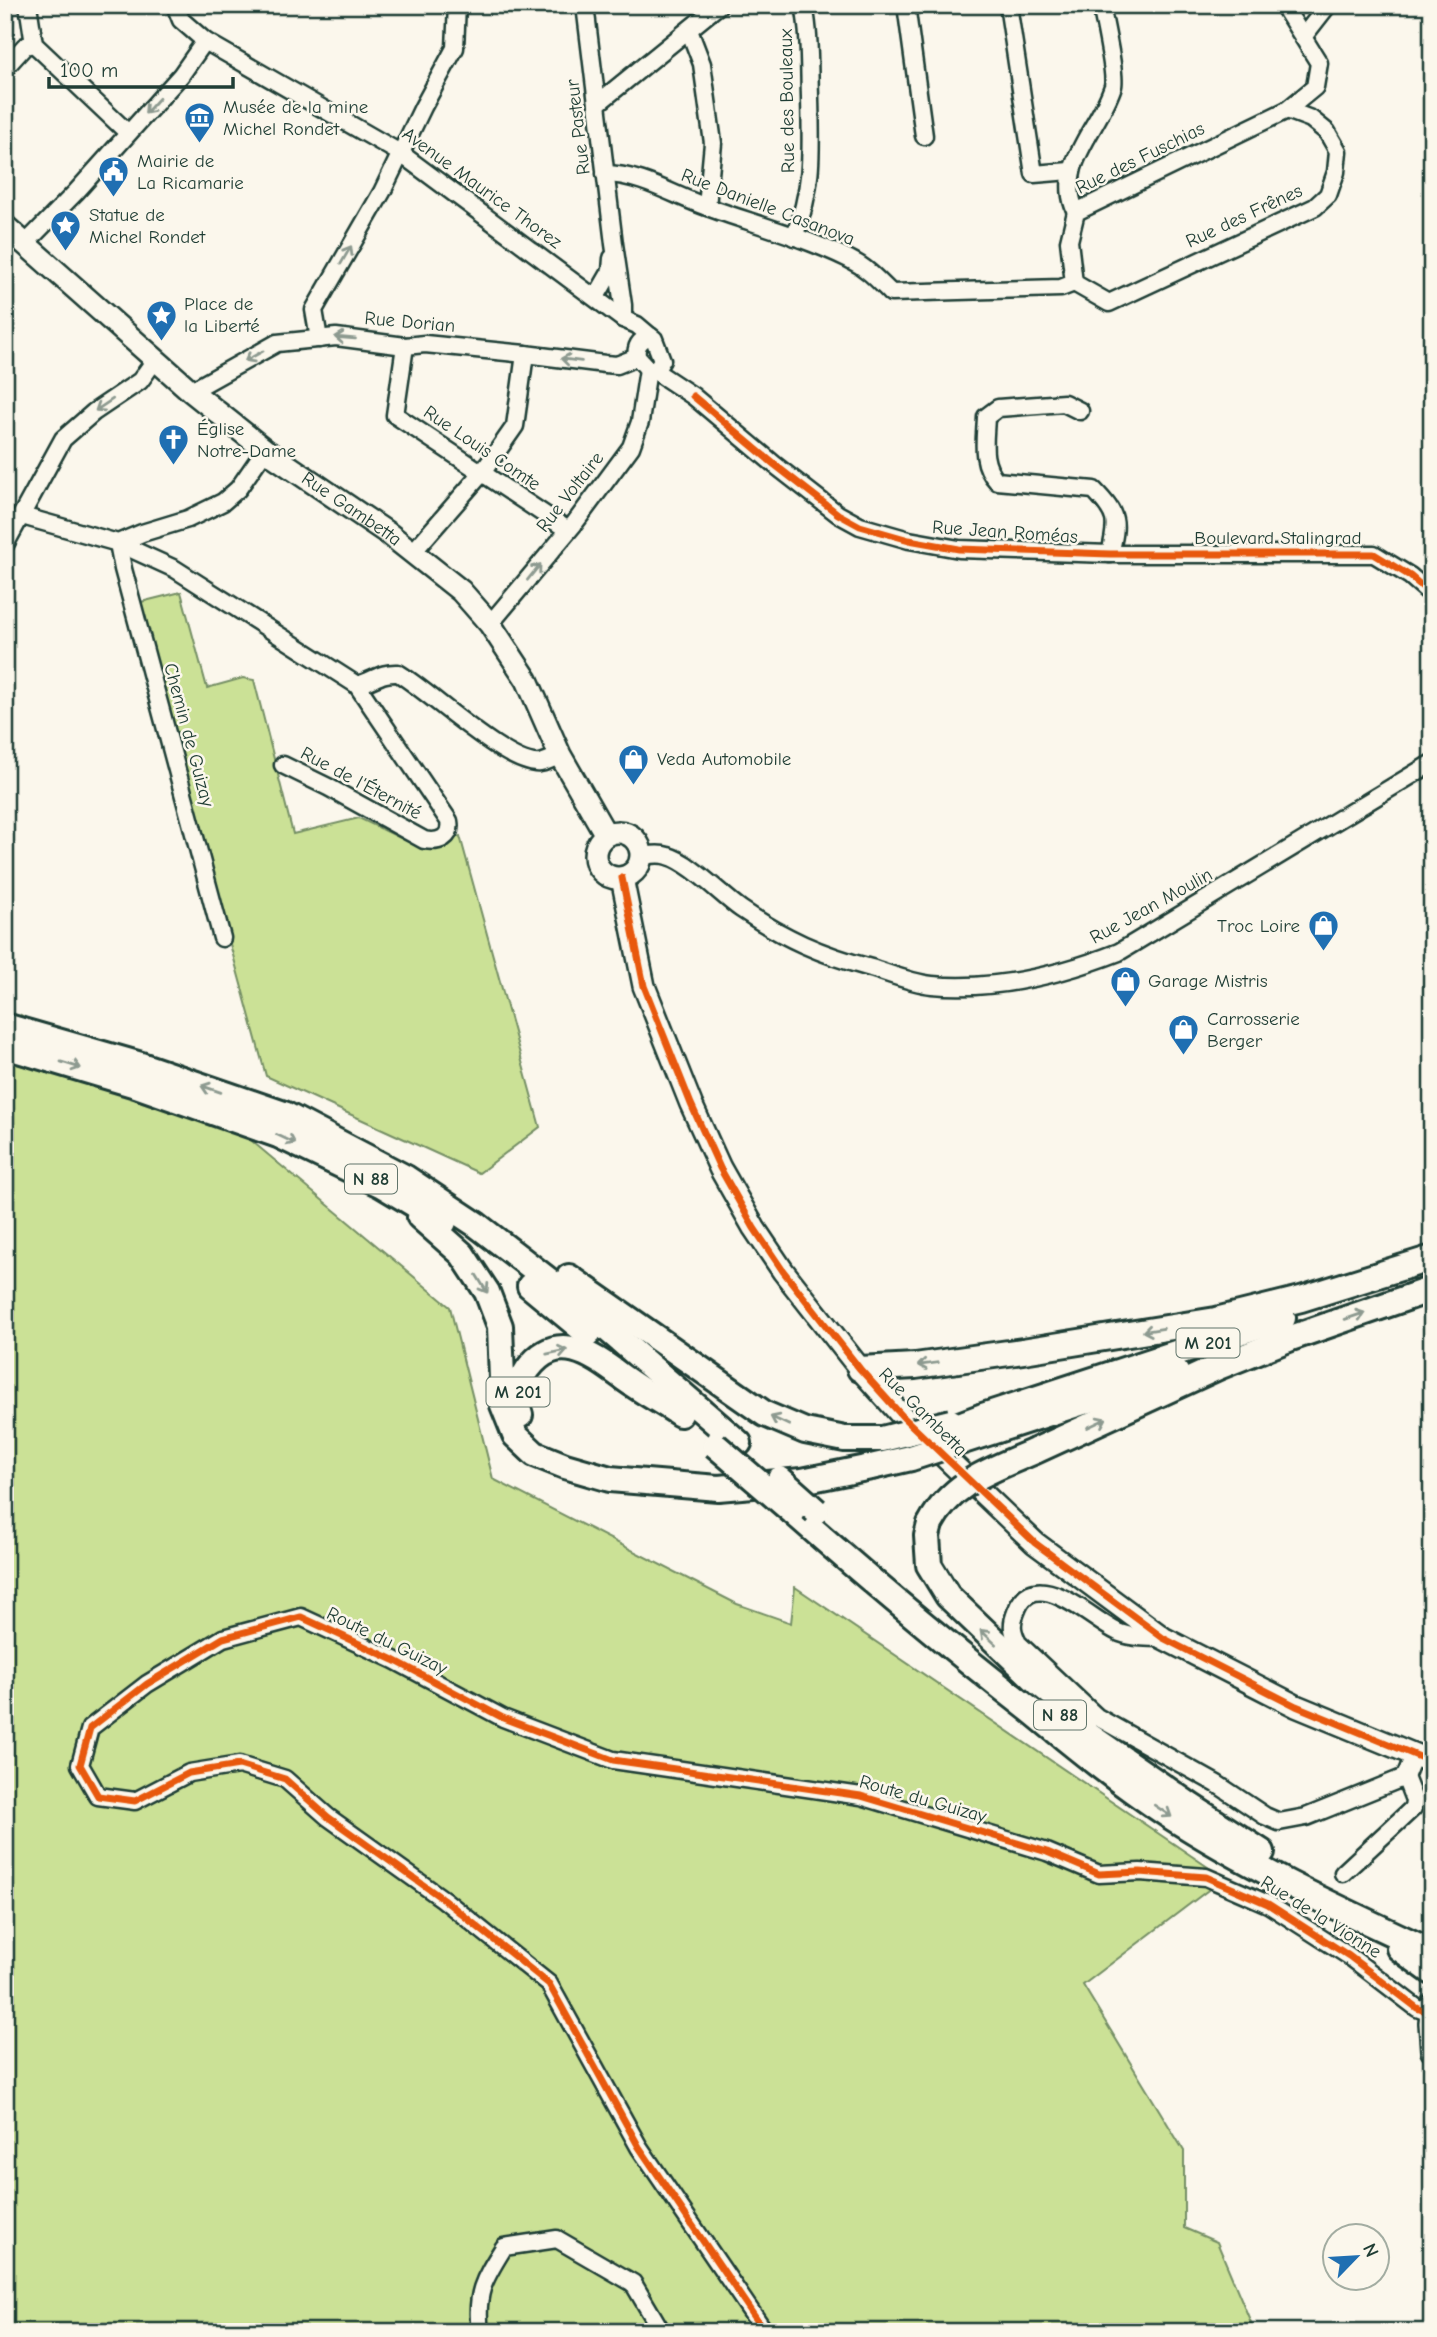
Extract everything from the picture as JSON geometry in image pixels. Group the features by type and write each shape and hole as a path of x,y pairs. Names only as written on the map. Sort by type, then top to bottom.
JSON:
{"highway":[{"name":"N 88","path":"5,1026 141,1065 284,1114 406,1178 477,1225 569,1296 727,1444 804,1511 1020,1687 1191,1806 1264,1853 1322,1883 1432,1933"},
{"name":"N 88","path":"5,1046 136,1085 278,1135 382,1185 477,1242 680,1414 727,1444"},
{"name":"M 201","path":"382,1185 462,1254 487,1292 500,1326 503,1405 514,1435 535,1454 610,1479 718,1488 772,1485 813,1479 858,1454"},
{"path":"477,1225 525,1246 765,1414 858,1454 882,1439 957,1420 984,1422"},
{"path":"860,1369 915,1366 1216,1320 1301,1299 1432,1258"},
{"name":"M 201","path":"680,1414 626,1380 593,1355 578,1350 563,1349 538,1359 520,1382 517,1394 518,1410 523,1424 534,1439 552,1450 578,1460 612,1467 680,1475 758,1474 807,1468 858,1454 911,1458 984,1422 1432,1265"},
{"name":"M 201","path":"984,1422 1291,1338 1432,1289"},
{"path":"1191,1806 1041,1685 967,1617 948,1596 929,1565 927,1536 939,1507 974,1478 1218,1367 1291,1338"},
{"name":"N 88","path":"804,1511 879,1589 1117,1779 1167,1815 1246,1862 1432,1952"},
{"path":"1359,1918 1432,1972"}],"main road":[{"name":"Rue Gambetta","path":"5,226 191,391 265,450 413,552 461,590 491,624 527,680 560,755 606,835"},
{"path":"620,832 629,834 636,840 642,856 639,866 631,875 622,878 608,876 596,863 595,854 597,845 606,835 620,832"},
{"name":"Rue Gambetta","path":"622,878 644,986 720,1168 754,1228 783,1271 860,1369 904,1418 1035,1543 1163,1638 1296,1706 1423,1758"},
{"path":"1431,2009 1432,2051"}],"street":[{"path":"28,5 34,44 128,133"},
{"name":"Avenue Maurice Thorez","path":"175,5 181,20 205,41 400,153 596,297 623,318 648,357"},
{"path":"319,339 314,310 382,192 455,48 457,5"},
{"name":"Rue Pasteur","path":"584,5 623,318"},
{"path":"597,104 719,5"},
{"name":"Rue des Bouleaux","path":"794,237 804,210 811,169 809,32 804,5"},
{"path":"905,5 924,136"},
{"path":"1009,5 1034,174 1070,171"},
{"path":"1076,212 1070,171 1114,84 1101,5"},
{"name":"Rue des Fuschias","path":"1074,283 1069,240 1076,212 1287,110 1315,87 1319,63 1283,5"},
{"path":"1303,37 1328,5"},
{"path":"689,30 702,64 713,144 707,207"},
{"path":"25,244 76,192 192,61 205,41"},
{"path":"5,68 25,46 34,44"},
{"name":"Rue des Frênes","path":"1074,283 1109,303 1315,207 1328,195 1336,172 1338,151 1327,132 1311,119 1287,110"},
{"name":"Rue Danielle Casanova","path":"605,174 634,179 851,260 875,276 891,293 1061,288 1074,283"},
{"name":"Rue Pasteur","path":"596,297 611,271 614,244"},
{"name":"Rue Dorian","path":"191,391 277,344 336,337 405,346 425,344 617,365 648,357"},
{"name":"Rue Louis Comte","path":"405,346 395,415 568,530"},
{"path":"413,552 482,473 514,426 525,354"},
{"name":"Rue Jean Roméas","path":"648,357 681,377 693,396 811,494 860,526 909,540 959,549 1111,554"},
{"name":"Rue Voltaire","path":"491,624 631,447 640,422 648,357"},
{"path":"5,545 63,439 94,412 140,381 155,360"},
{"path":"1080,411 1064,403 999,408 986,417 984,457 988,472 997,481 1094,490 1111,508 1116,530 1111,554"},
{"path":"118,543 188,519 223,502 238,489 265,450"},
{"name":"Rue de l'Éternité","path":"22,516 118,543 175,569 357,685 449,821 449,832 438,841 424,840 284,765"},
{"name":"Chemin de Guizay","path":"118,543 222,938"},
{"name":"Boulevard Stalingrad","path":"1111,554 1374,554 1410,576 1432,595"},
{"path":"357,685 369,682 386,672 398,673 478,733 517,758 538,764 560,755"},
{"name":"Rue Jean Moulin","path":"642,856 669,856 742,909 808,948 930,985 972,986 1049,976 1119,952 1432,763"},
{"path":"1163,1638 1142,1638 1119,1633 1059,1595 1047,1591 1027,1595 1018,1605 1012,1627 1018,1643 1097,1717 1279,1822 1306,1817 1405,1777 1423,1758"},
{"name":"Route du Guizay","path":"765,2332 639,2147 549,1984 443,1899 328,1817 285,1779 239,1765 188,1773 135,1801 98,1796 80,1765 90,1728 147,1684 223,1638 301,1618 394,1660 503,1718 612,1760 861,1796 1047,1852 1099,1874 1140,1872"},
{"path":"1343,1873 1413,1808 1414,1800 1405,1777"},
{"name":"Rue de la Vionne","path":"1140,1872 1206,1877 1268,1904 1349,1956 1417,2008 1431,2009"},
{"path":"480,2332 480,2292 486,2275 504,2246 557,2239 633,2283 662,2332"}],"green space":[{"path":"181,592 207,688 243,678 254,680 293,834 359,818 423,849 460,836 540,1127 479,1173 266,1076 137,603"},
{"path":"21,1015 147,1086 149,1055 450,1307 493,1479 737,1604 791,1623 795,1587 1224,1878 1083,1985 1184,2151 1184,2228 1217,2242 1255,2332 5,2332 5,1073 9,1073"}],"cycle path":[{"path":"693,396 838,514 860,526 909,540 959,549 1110,554 1374,554 1410,576 1432,595"},
{"path":"622,878 644,986 720,1168 754,1228 783,1271 860,1369 904,1418 1035,1543 1163,1638 1296,1706 1432,1762"},
{"path":"765,2332 639,2147 549,1984 443,1899 328,1817 285,1779 239,1765 189,1773 135,1801 98,1796 80,1765 90,1728 147,1684 223,1638 301,1617 394,1660 503,1718 613,1760 861,1796 1047,1852 1099,1874 1140,1872 1206,1877 1268,1904 1349,1956 1417,2008 1430,2013"}],"place":[{"name":"Musée de la mine Michel Rondet","path":"200,145"},
{"name":"Mairie de La Ricamarie","path":"114,199"},
{"name":"Statue de Michel Rondet","path":"66,253"},
{"name":"Place de la Liberté","path":"161,342"},
{"name":"Église Notre-Dame","path":"174,467"},
{"name":"Veda Automobile","path":"634,786"},
{"name":"Troc Loire","path":"1323,953"},
{"name":"Garage Mistris","path":"1125,1008"},
{"name":"Carrosserie Berger","path":"1184,1057"}]}
